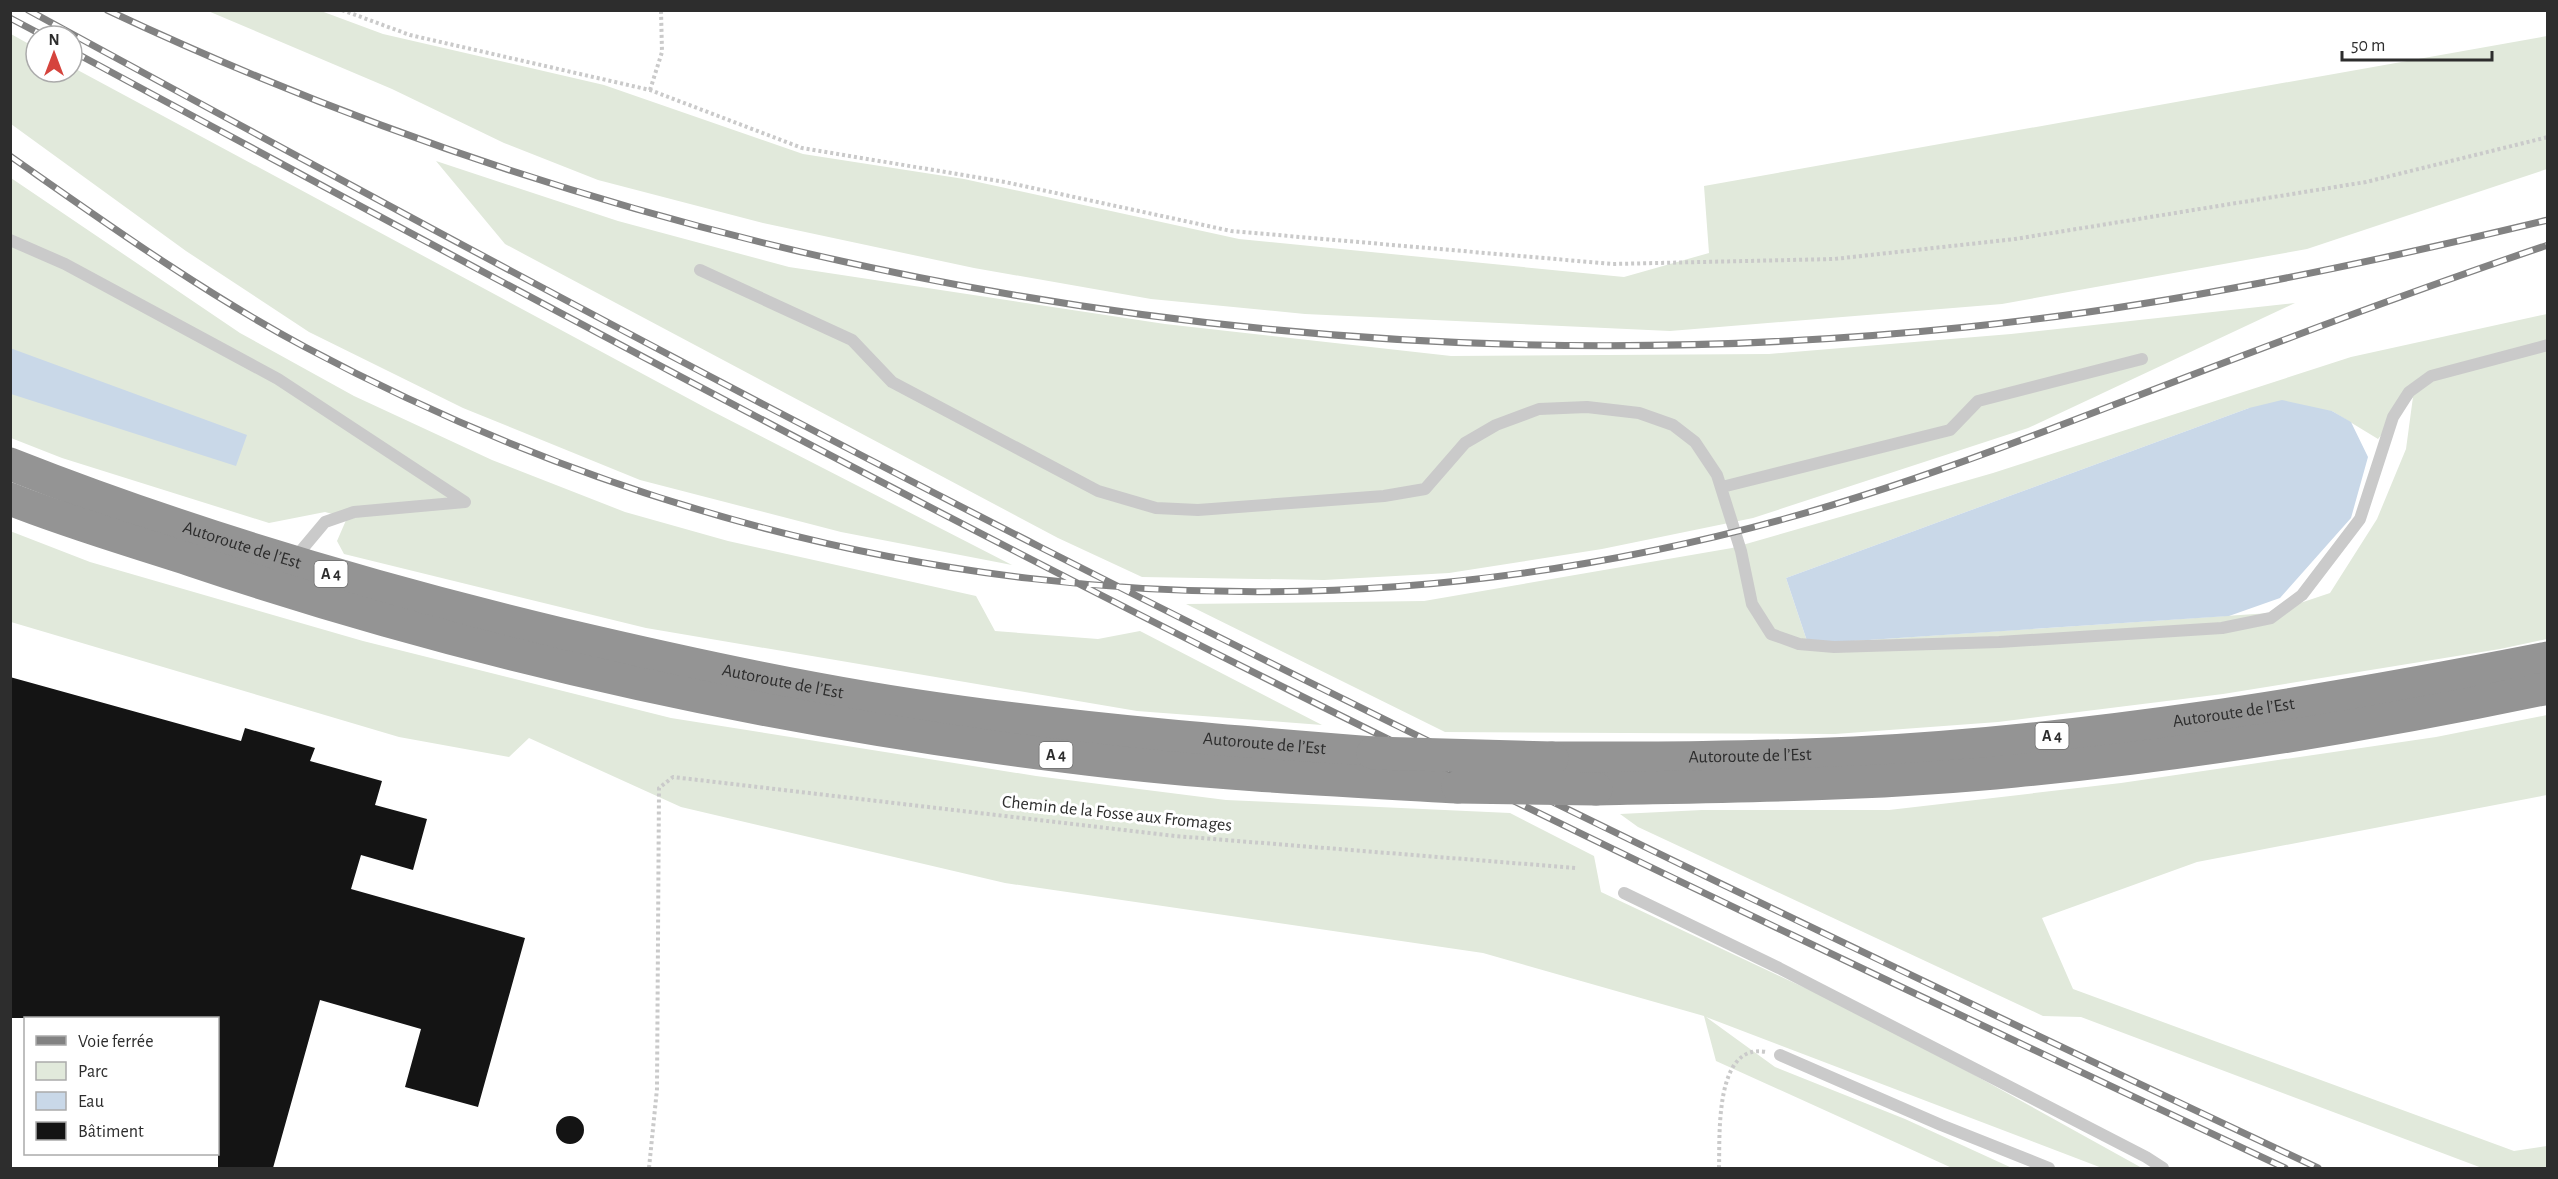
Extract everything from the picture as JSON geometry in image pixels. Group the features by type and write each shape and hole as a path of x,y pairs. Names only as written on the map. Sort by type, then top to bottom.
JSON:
{"highway":[{"name":"Autoroute de l’Est","path":"10,464 202,534 292,562 483,615 705,669 969,713 1158,737 1373,753 1552,758 1706,758 1844,753 2012,741 2231,714 2378,692 2547,658"},
{"name":"Autoroute de l’Est","path":"10,499 294,594 509,653 693,696 904,733 1087,759 1266,777 1458,787 1596,789 1782,785 2014,771 2239,743 2424,714 2547,688"}],"lane":[{"path":"10,240 65,264 278,379 465,502 354,512 325,522 292,562"},
{"path":"700,270 852,340 892,382 1088,486 1156,508 1198,510 1384,496 1425,489 1465,443 1496,425 1539,409 1587,407 1639,413 1673,425 1695,442 1722,487 1741,552 1752,604 1771,634 1799,644 1834,647 1999,642 2222,628 2271,618 2302,595 2360,519 2393,417 2409,392 2431,376 2547,345"},
{"path":"1722,487 1950,430 1978,401 2142,359"},
{"path":"1624,893 1790,974 2146,1157 2163,1168"},
{"path":"1779,1055 1941,1125 2049,1168"}],"path":[{"path":"342,10 410,35 650,90 802,148 1005,182 1231,231 1612,264 1834,259 2015,239 2366,182 2547,137"},
{"path":"650,90 662,52 661,10"},
{"name":"Chemin de la Fosse aux Fromages","path":"649,1168 657,1089 659,788 673,777 1175,836 1576,868"},
{"path":"1719,1168 1723,1084 1738,1059 1756,1050 1779,1055"}],"green space":[{"path":"208,11 321,11 383,34 604,85 803,154 964,179 1239,239 1624,277 1709,253 1704,186 2547,36 2547,169 2307,249 2002,304 1670,331 1305,314 1151,299 974,268 763,223 598,180 504,143 392,89"},
{"path":"11,34 24,41 24,84 84,84 84,73 708,409 1012,565 841,532 640,480 463,408 309,332 186,251 11,124"},
{"path":"436,161 618,221 789,267 1165,324 1451,356 1769,354 2011,334 2295,303 2028,428 1753,518 1602,549 1449,573 1324,580 1142,577 1058,538 505,244"},
{"path":"11,178 240,333 354,396 492,460 625,512 728,541 976,596 995,631 1098,639 1140,631 1322,725 1137,711 646,628 344,554 337,541 347,518 325,512 269,523 62,458 11,438"},
{"path":"2547,314 2547,639 2500,649 2223,694 1998,722 1835,734 1445,732 1186,604 1424,601 1732,548 1993,473 2351,357","holes":["2413,397 2406,449 2377,519 2330,593 2270,613 1808,644 1786,578 2249,408 2332,411 2378,439"]},
{"path":"10,531 90,562 363,641 671,718 1036,776 1226,800 1510,813 1594,856 1601,892 1886,1026 2142,1168 2102,1168 1706,1017 1775,1067 1905,1119 2012,1168 1952,1168 1716,1061 1704,1016 1483,953 1005,883 681,807 529,738 509,757 399,737 11,622"},
{"path":"2547,715 2547,795 2197,862 2042,918 2073,989 2514,1151 2547,1146 2547,1168 2482,1168 2081,1017 2043,1016 1638,827 1620,814 1702,810 1889,810 2121,783 2436,737"}],"water":[{"path":"10,348 247,435 236,466 11,394"},
{"path":"2282,400 2332,411 2351,422 2368,457 2351,518 2280,598 2229,616 1808,644 1786,578 2249,408"}],"building":[{"path":"10,677 241,741 245,728 315,748 310,761 382,781 375,805 427,819 413,870 361,855 351,889 525,938 478,1107 405,1087 421,1029 320,1000 273,1168 218,1168 219,1017 10,1018"},
{"path":"570,1116 580,1120 584,1130 580,1140 570,1144 560,1140 556,1130 560,1120"}],"railway":[{"path":"28,10 533,283 1042,548 1678,863 2318,1168"},
{"path":"107,10 327,104 552,184 782,247 1015,295 1251,327 1489,344 1728,343 1967,327 2040,319 2259,283 2548,220"},
{"path":"10,18 24,25"},
{"path":"84,57 682,377 1142,616 1666,875 2285,1168"},
{"path":"10,156 192,280 305,347 481,431 660,498 843,547 1028,578 1215,591 1403,586 1593,562 1784,519 1951,466 2331,322 2548,245"}]}
